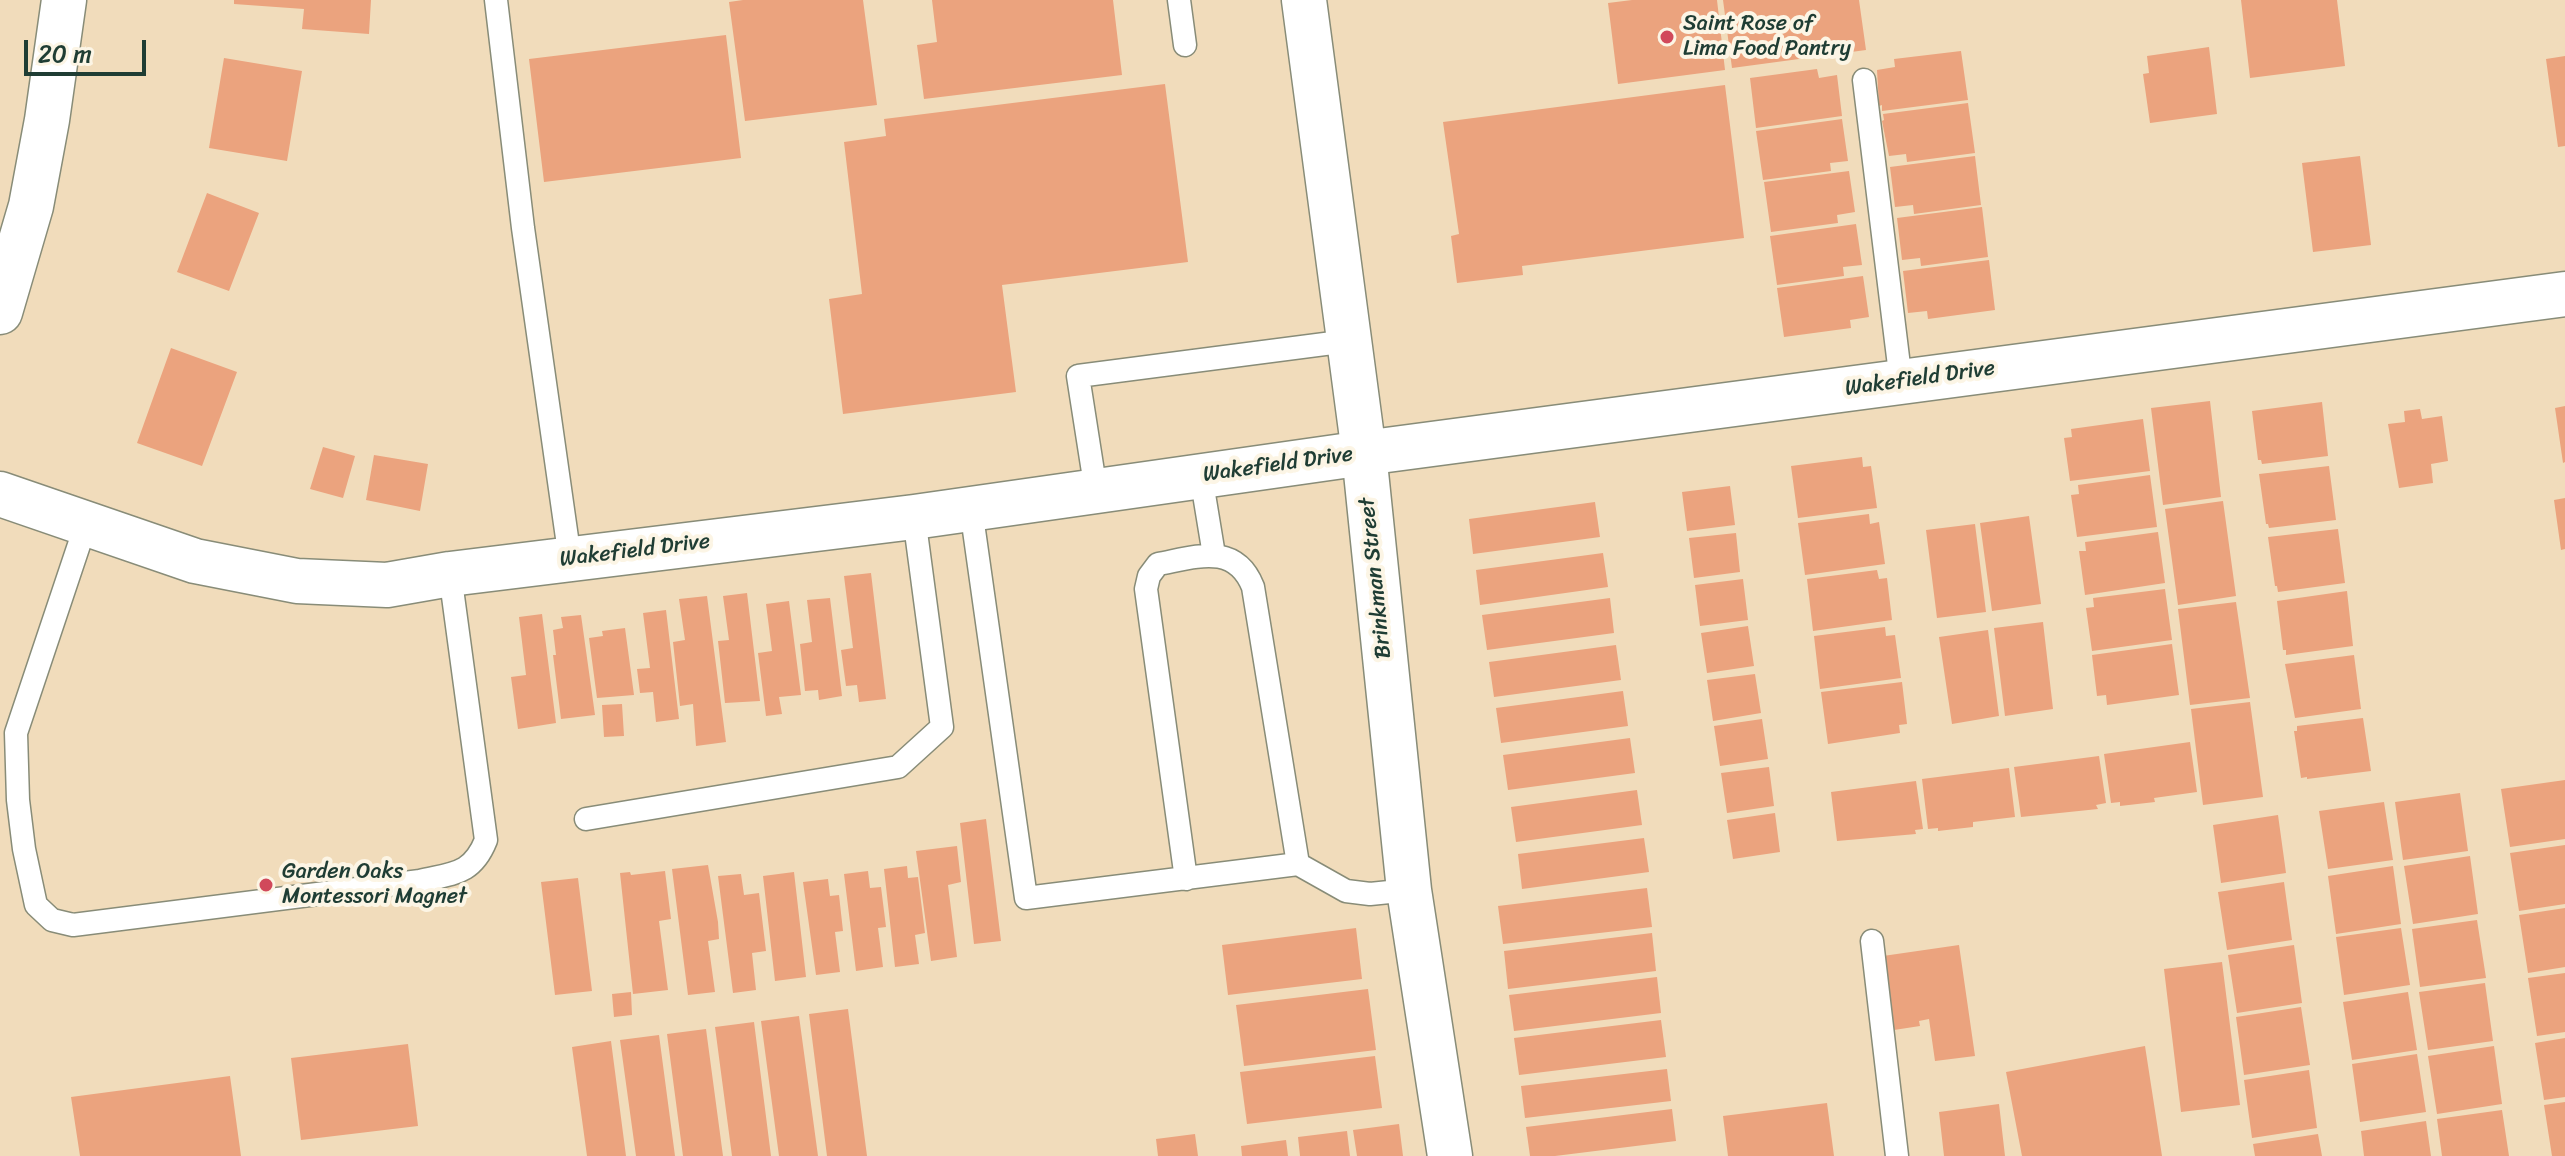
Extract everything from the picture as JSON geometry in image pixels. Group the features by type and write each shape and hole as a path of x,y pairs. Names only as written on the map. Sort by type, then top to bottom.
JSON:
{"street":[{"path":"0,312 31,206 64,0"},
{"name":"Brinkman Street","path":"1304,0 1364,453 1409,890 1450,1156"},
{"name":"Wakefield Drive","path":"0,494 195,561 297,581 387,585 450,574 914,517 1364,453 2565,294"}],"lane":[{"path":"496,0 523,228 570,559"},
{"path":"1179,0 1185,45"},
{"path":"1864,80 1901,382"},
{"path":"1096,491 1078,376 1348,341"},
{"path":"1201,476 1214,555"},
{"path":"971,509 1026,898 1298,864 1346,891 1370,894 1409,890"},
{"path":"586,819 898,767 942,727 914,517"},
{"path":"86,524 16,733 18,800 36,905 52,920 73,925 420,881 466,870 480,856 486,840 450,574"},
{"path":"1186,879 1146,589 1149,576 1158,564 1214,555 1234,560 1247,572 1253,587 1298,864"},
{"path":"1872,941 1897,1156"}],"building":[{"path":"234,0 371,0 369,34 302,29 304,9 234,4"},
{"path":"863,0 877,105 745,121 729,2"},
{"path":"932,0 1113,0 1122,75 924,99 917,45 937,42"},
{"name":"Saint Rose of Lima Food Pantry","path":"1717,0 1725,70 1618,84 1608,3"},
{"path":"1723,0 1859,0 1866,50 1732,68"},
{"path":"2241,0 2337,0 2345,66 2250,78"},
{"path":"726,35 741,158 544,182 529,59"},
{"path":"2209,47 2217,114 2150,123 2143,74 2149,73 2147,56"},
{"path":"1961,51 1968,100 1882,111 1877,70 1895,67 1894,59"},
{"path":"2565,56 2565,146 2558,147 2546,59"},
{"path":"224,58 302,71 287,161 209,148"},
{"path":"1817,69 1819,78 1837,75 1842,116 1756,128 1750,78"},
{"path":"1165,84 1188,262 1002,285 1016,392 843,414 829,299 862,294 844,142 886,136 884,119"},
{"path":"1725,85 1744,238 1522,266 1523,275 1457,283 1451,236 1459,234 1443,122"},
{"path":"1968,103 1975,153 1907,162 1906,154 1889,156 1883,114"},
{"path":"1842,119 1848,161 1830,163 1831,171 1763,180 1756,131"},
{"path":"1975,156 1981,205 1914,214 1913,205 1895,207 1890,167"},
{"path":"2360,156 2371,245 2313,252 2302,163"},
{"path":"1849,171 1855,212 1837,215 1838,223 1771,232 1764,182"},
{"path":"207,193 259,213 229,291 177,272"},
{"path":"1982,207 1988,257 1921,266 1920,258 1902,260 1897,218"},
{"path":"1856,224 1862,265 1843,267 1844,276 1777,285 1770,236"},
{"path":"1989,260 1995,310 1928,319 1927,311 1908,313 1903,271"},
{"path":"1863,276 1869,317 1850,320 1851,328 1784,337 1777,288"},
{"path":"171,348 237,372 202,466 137,443"},
{"path":"2210,401 2221,497 2163,505 2151,408"},
{"path":"2322,402 2328,456 2262,464 2258,460 2252,411"},
{"path":"2565,406 2565,462 2563,463 2555,408"},
{"path":"2420,409 2422,419 2442,416 2448,461 2431,464 2433,483 2399,488 2388,424 2405,422 2404,411"},
{"path":"2143,419 2150,471 2070,481 2064,438 2072,437 2071,429"},
{"path":"323,447 355,456 343,498 310,489"},
{"path":"374,455 428,464 420,511 366,500"},
{"path":"1862,457 1863,467 1871,466 1877,508 1798,518 1791,466"},
{"path":"2329,466 2336,520 2269,528 2259,474"},
{"path":"2150,475 2157,527 2077,537 2071,495 2079,494 2078,485"},
{"path":"1730,486 1735,525 1687,531 1682,492"},
{"path":"2565,498 2565,549 2561,550 2554,500"},
{"path":"2223,501 2236,596 2178,605 2165,509"},
{"path":"1595,502 1600,537 1473,554 1469,519"},
{"path":"1869,514 1870,524 1879,522 1885,564 1805,575 1798,523"},
{"path":"2029,516 2041,604 1992,611 1980,523"},
{"path":"1975,524 1986,612 1937,618 1926,530"},
{"path":"2338,529 2345,583 2278,592 2268,537"},
{"path":"2158,532 2165,583 2085,595 2079,551 2086,551 2085,542"},
{"path":"1736,533 1740,572 1694,578 1689,538"},
{"path":"1603,553 1608,587 1480,605 1476,570"},
{"path":"1877,570 1879,579 1887,578 1892,620 1813,631 1807,579"},
{"path":"871,573 886,699 859,702 857,685 846,686 841,650 853,648 844,576"},
{"path":"1743,579 1748,620 1700,626 1695,585"},
{"path":"2165,589 2172,640 2092,651 2086,608 2094,607 2093,598"},
{"path":"2347,591 2353,646 2286,655 2277,601"},
{"path":"747,593 760,701 725,703 718,641 729,640 723,596"},
{"path":"707,596 726,742 696,746 693,704 680,706 673,642 685,640 679,599"},
{"path":"830,598 842,696 819,700 818,690 805,691 800,644 812,642 807,600"},
{"path":"1610,598 1614,633 1487,650 1482,615"},
{"path":"789,601 801,695 779,697 782,714 766,716 758,653 772,651 766,604"},
{"path":"2236,602 2250,698 2190,705 2178,609"},
{"path":"666,610 679,719 656,722 653,692 640,693 637,669 650,668 643,613"},
{"path":"542,614 556,723 518,729 511,677 526,675 519,617"},
{"path":"581,615 595,715 561,719 553,630 563,628 561,617"},
{"path":"2043,622 2053,709 2005,716 1994,628"},
{"path":"1748,626 1754,666 1707,673 1701,633"},
{"path":"1885,627 1886,636 1895,635 1901,678 1820,689 1814,636"},
{"path":"625,628 634,695 597,698 589,638 603,636 602,631"},
{"path":"1988,630 1999,716 1952,724 1939,637"},
{"path":"2172,644 2179,695 2107,705 2106,695 2097,696 2092,655"},
{"path":"1616,645 1621,680 1494,697 1489,662"},
{"path":"2354,655 2361,709 2295,718 2285,664"},
{"path":"1755,674 1761,713 1713,721 1707,680"},
{"path":"1902,682 1907,724 1899,725 1900,733 1828,744 1821,692"},
{"path":"1623,691 1628,726 1501,743 1496,708"},
{"path":"2250,702 2263,797 2203,805 2191,709"},
{"path":"622,704 624,736 604,737 602,705"},
{"path":"2363,718 2371,771 2301,778 2294,731 2297,731 2297,726"},
{"path":"1762,719 1768,759 1720,766 1714,726"},
{"path":"1630,738 1635,773 1508,790 1503,755"},
{"path":"2190,742 2197,792 2154,798 2155,802 2120,806 2120,802 2111,803 2104,754"},
{"path":"2099,756 2106,803 2096,805 2098,809 2021,817 2014,767"},
{"path":"1769,767 1774,806 1727,813 1721,773"},
{"path":"2009,768 2015,817 1973,822 1973,827 1938,831 1938,828 1928,829 1922,779"},
{"path":"2565,780 2565,839 2510,847 2501,789"},
{"path":"1916,781 1923,829 1915,830 1916,834 1837,841 1831,792"},
{"path":"1637,790 1642,825 1516,842 1511,807"},
{"path":"2460,793 2468,851 2403,860 2395,802"},
{"path":"2384,802 2393,860 2328,869 2319,811"},
{"path":"1775,813 1780,852 1733,859 1727,820"},
{"path":"2278,815 2286,873 2221,883 2213,825"},
{"path":"986,819 1001,941 974,944 960,823"},
{"path":"1644,838 1649,872 1522,889 1518,854"},
{"path":"2565,845 2565,904 2519,911 2510,853"},
{"path":"957,846 961,882 948,885 957,957 931,961 916,851"},
{"path":"2470,856 2478,914 2413,924 2404,866"},
{"path":"708,865 719,939 708,941 715,992 688,995 672,869"},
{"path":"907,866 908,878 918,877 925,933 915,935 919,964 895,967 884,869"},
{"path":"2393,866 2401,924 2336,934 2328,876"},
{"path":"665,871 671,919 659,921 668,990 633,994 620,873 630,872 631,875"},
{"path":"868,871 870,888 881,887 886,927 878,928 883,967 856,971 844,874"},
{"path":"794,872 806,977 775,981 763,876"},
{"path":"741,874 744,895 759,893 766,951 752,953 756,990 733,993 718,876"},
{"path":"578,878 592,991 555,995 541,882"},
{"path":"828,879 830,896 839,895 843,931 835,932 840,972 816,975 803,882"},
{"path":"2284,882 2292,940 2227,950 2218,892"},
{"path":"1647,888 1652,927 1503,944 1498,906"},
{"path":"2565,908 2565,967 2528,973 2519,915"},
{"path":"2477,920 2486,978 2420,987 2412,929"},
{"path":"1356,928 1362,979 1228,995 1222,945"},
{"path":"2401,928 2410,985 2344,995 2336,937"},
{"path":"1652,933 1656,971 1508,989 1504,951"},
{"path":"1959,945 1975,1056 1935,1061 1929,1019 1919,1021 1920,1026 1894,1030 1883,956"},
{"path":"2294,945 2302,1003 2237,1013 2228,955"},
{"path":"2222,962 2240,1105 2181,1112 2164,969"},
{"path":"2565,973 2565,1032 2537,1036 2528,978"},
{"path":"1657,977 1661,1013 1514,1031 1509,995"},
{"path":"2485,983 2493,1041 2428,1050 2419,992"},
{"path":"1368,989 1376,1050 1244,1066 1236,1005"},
{"path":"631,992 632,1015 614,1017 612,994"},
{"path":"2408,992 2417,1050 2352,1060 2343,1002"},
{"path":"2301,1007 2310,1065 2244,1075 2236,1017"},
{"path":"848,1009 867,1156 827,1156 809,1014"},
{"path":"799,1016 818,1156 779,1156 761,1021"},
{"path":"1661,1020 1666,1057 1519,1075 1514,1038"},
{"path":"754,1022 771,1156 732,1156 715,1027"},
{"path":"706,1029 723,1156 683,1156 667,1034"},
{"path":"659,1035 675,1156 636,1156 620,1040"},
{"path":"2565,1038 2565,1097 2544,1100 2535,1043"},
{"path":"611,1041 626,1156 587,1156 572,1047"},
{"path":"408,1044 418,1126 301,1140 291,1058"},
{"path":"2145,1046 2162,1156 2022,1156 2006,1072"},
{"path":"2494,1046 2502,1104 2437,1114 2428,1056"},
{"path":"2417,1054 2426,1112 2360,1122 2352,1064"},
{"path":"1375,1056 1382,1108 1247,1124 1240,1072"},
{"path":"1667,1069 1671,1101 1525,1118 1521,1086"},
{"path":"2309,1070 2317,1128 2252,1138 2244,1080"},
{"path":"230,1076 241,1156 80,1156 71,1097"},
{"path":"2565,1102 2565,1156 2552,1156 2544,1105"},
{"path":"1827,1103 1834,1156 1728,1156 1723,1116"},
{"path":"1999,1104 2005,1156 1944,1156 1939,1112"},
{"path":"1672,1109 1676,1141 1555,1156 1530,1156 1526,1127"},
{"path":"2502,1110 2509,1156 2442,1156 2437,1119"},
{"path":"2426,1121 2431,1156 2364,1156 2361,1131"},
{"path":"1399,1124 1403,1156 1357,1156 1353,1130"},
{"path":"1347,1131 1350,1156 1300,1156 1298,1137"},
{"path":"1195,1134 1198,1156 1158,1156 1156,1139"},
{"path":"2318,1134 2322,1156 2255,1156 2253,1144"},
{"path":"1286,1140 1288,1156 1242,1156 1241,1146"}],"place":[{"name":"Saint Rose of Lima Food Pantry","path":"1667,37"},
{"name":"Garden Oaks Montessori Magnet","path":"266,885"}]}
